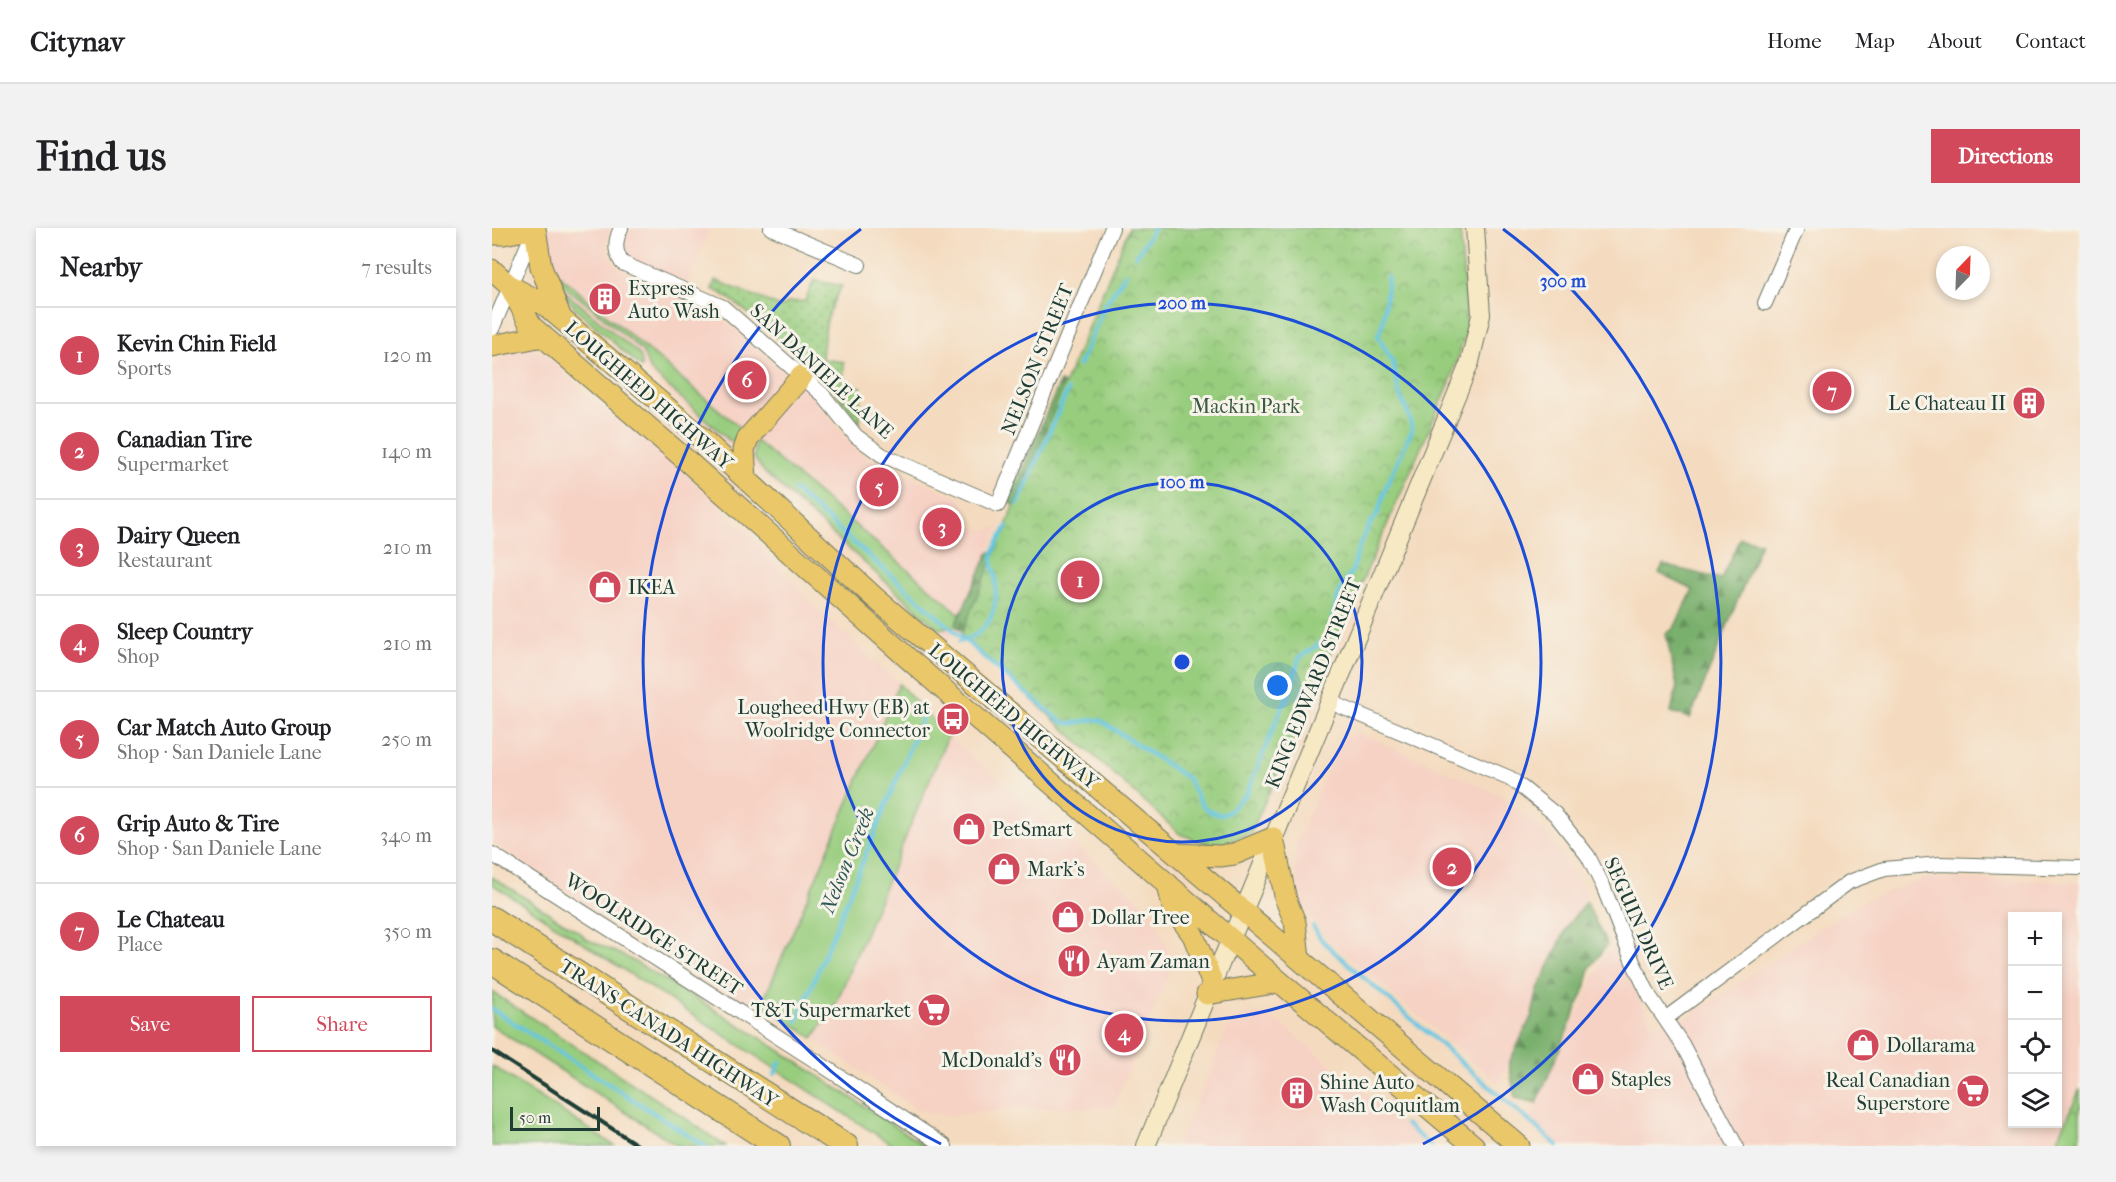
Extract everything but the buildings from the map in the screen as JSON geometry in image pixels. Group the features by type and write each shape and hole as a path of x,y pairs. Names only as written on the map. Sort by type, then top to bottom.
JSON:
{"highway":[{"path":"492,912 547,955"},
{"name":"TRANS-CANADA HIGHWAY","path":"492,919 846,1146"},
{"name":"TRANS-CANADA HIGHWAY","path":"492,961 778,1146"}],"main road":[{"path":"492,234 535,228 541,267 561,318"},
{"name":"KING EDWARD STREET","path":"1146,1146 1472,355 1480,315 1474,228"},
{"name":"LOUGHEED HIGHWAY","path":"492,270 510,286 545,305 685,423 874,597 1520,1146"},
{"name":"LOUGHEED HIGHWAY","path":"510,286 531,326 1280,982 1474,1146"},
{"path":"492,346 543,336"},
{"path":"746,478 744,450 748,438 802,376"},
{"path":"1178,854 1220,856 1234,854 1273,838 1286,900 1295,922 1299,958"},
{"path":"1168,884 1173,908 1193,935 1210,988 1280,982"}],"street":[{"path":"492,328 535,228"},
{"name":"SAN DANIELE LANE","path":"621,228 616,249 622,263 723,307 822,394 846,426 875,452 998,505"},
{"path":"771,228 859,265"},
{"name":"NELSON STREET","path":"998,505 1112,228"},
{"path":"1765,303 1797,228"},
{"name":"SEGUIN DRIVE","path":"1330,702 1510,778 1555,814 1588,856 1650,997 1682,1044 1736,1146"},
{"name":"WOOLRIDGE STREET","path":"492,854 789,1043 945,1146"},
{"path":"1665,1019 1850,882 1884,869 1940,864 2080,868"}],"shaded area":[{"path":"547,228 561,228 571,232 573,228 611,228 606,244 609,255 617,268 713,311 815,398 860,452 872,460 962,499 967,517 973,527 988,530 1000,526 948,641 576,309 557,287 544,239"},
{"path":"629,228 710,228 687,284 626,257 623,254 623,241"},
{"path":"527,348 543,352 579,389 615,419 648,441 717,503 761,547 806,598 899,684 759,1011 684,966 492,843 492,369 511,351"},
{"path":"1357,732 1499,794 1542,830 1587,893 1499,1084 1327,939 1306,911 1295,873 1296,844 1338,746 1345,738"},
{"path":"948,736 1152,911 1173,963 1113,1108 1046,1108 952,1116 920,1111 813,1039 835,1006"},
{"path":"1925,878 2080,882 2080,1084 2055,1146 1561,1146 1530,1118 1606,952 1615,949 1653,1026 1688,1017 1858,903"},
{"path":"1266,1014 1285,1026 1430,1146 1177,1146 1229,1026 1244,1015"}],"green space":[{"name":"Mackin Park","path":"1129,228 1460,228 1467,329 1450,382 1251,833 1215,847 1180,834 961,635"},
{"path":"554,268 559,275 745,432 738,442 730,441 652,372 641,350 565,287 553,272"},
{"path":"715,280 781,307 789,302 805,301 814,280 842,286 829,313 822,359 844,362 843,385 861,387 860,423 825,381 799,356 736,303 712,289"},
{"path":"558,286 638,353 641,357 642,368 576,309"},
{"path":"1060,382 1075,390 1032,513 1008,502"},
{"path":"755,440 960,614 955,626 938,629 765,473 754,458"},
{"path":"1740,538 1761,542 1690,718 1671,712 1677,686 1666,634 1674,628 1693,590 1659,573 1663,565 1721,579"},
{"path":"1005,543 1007,663 955,626 988,554"},
{"path":"899,684 948,736 835,1006 813,1038 762,1004"},
{"path":"492,877 582,934 584,938 628,958 770,1044 925,1146 894,1146 492,884"},
{"path":"1586,902 1607,945 1590,967 1586,986 1537,1103 1515,1098 1509,1063 1532,1015 1538,989 1569,923"},
{"path":"492,992 725,1146 678,1146 492,1026"},
{"path":"492,1066 615,1146 551,1146 548,1144 546,1146 492,1146"},
{"path":"2080,1089 2080,1146 2055,1146"}],"waterway":[{"name":"Nelson Creek","path":"1136,256 1154,228"},
{"name":"Nelson Creek","path":"1079,365 1105,305 1126,273"},
{"path":"794,490 1059,720 1069,723 1100,720 1187,778 1202,805 1209,811 1220,815 1227,813 1247,793 1290,692 1299,658 1325,640 1329,633 1339,593 1353,569 1359,546 1378,513 1386,487 1412,430 1399,393 1393,363 1378,336 1383,322 1388,277"},
{"name":"Nelson Creek","path":"1018,504 1068,390"},
{"name":"Nelson Creek","path":"959,642 980,632 991,617 996,597 992,556 1007,526"},
{"name":"Nelson Creek","path":"797,1021 925,711"},
{"path":"1313,926 1332,950 1558,1146"},
{"path":"492,1009 705,1146"},
{"name":"Nelson Creek","path":"775,1074 780,1062"},
{"path":"1405,1124 1431,1146"}],"railway":[{"path":"492,1051 639,1146"}],"place":[{"name":"Express Auto Wash","path":"605,299"},
{"name":"Grip Auto & Tire","path":"747,380"},
{"name":"Le Chateau","path":"1832,391"},
{"name":"Le Chateau II","path":"2029,403"},
{"name":"Car Match Auto Group","path":"879,487"},
{"name":"Dairy Queen","path":"942,527"},
{"name":"Kevin Chin Field","path":"1080,580"},
{"name":"IKEA","path":"605,587"},
{"name":"Lougheed Hwy (EB) at Woolridge Connector","path":"953,719"},
{"name":"PetSmart","path":"969,829"},
{"name":"Canadian Tire","path":"1452,867"},
{"name":"Mark's","path":"1004,869"},
{"name":"Dollar Tree","path":"1068,917"},
{"name":"Ayam Zaman","path":"1074,961"},
{"name":"T&T Supermarket","path":"934,1010"},
{"name":"Sleep Country","path":"1124,1033"},
{"name":"Dollarama","path":"1863,1045"},
{"name":"McDonald's","path":"1065,1060"},
{"name":"Staples","path":"1588,1079"},
{"name":"Real Canadian Superstore","path":"1973,1091"},
{"name":"Shine Auto Wash Coquitlam","path":"1297,1093"}]}
